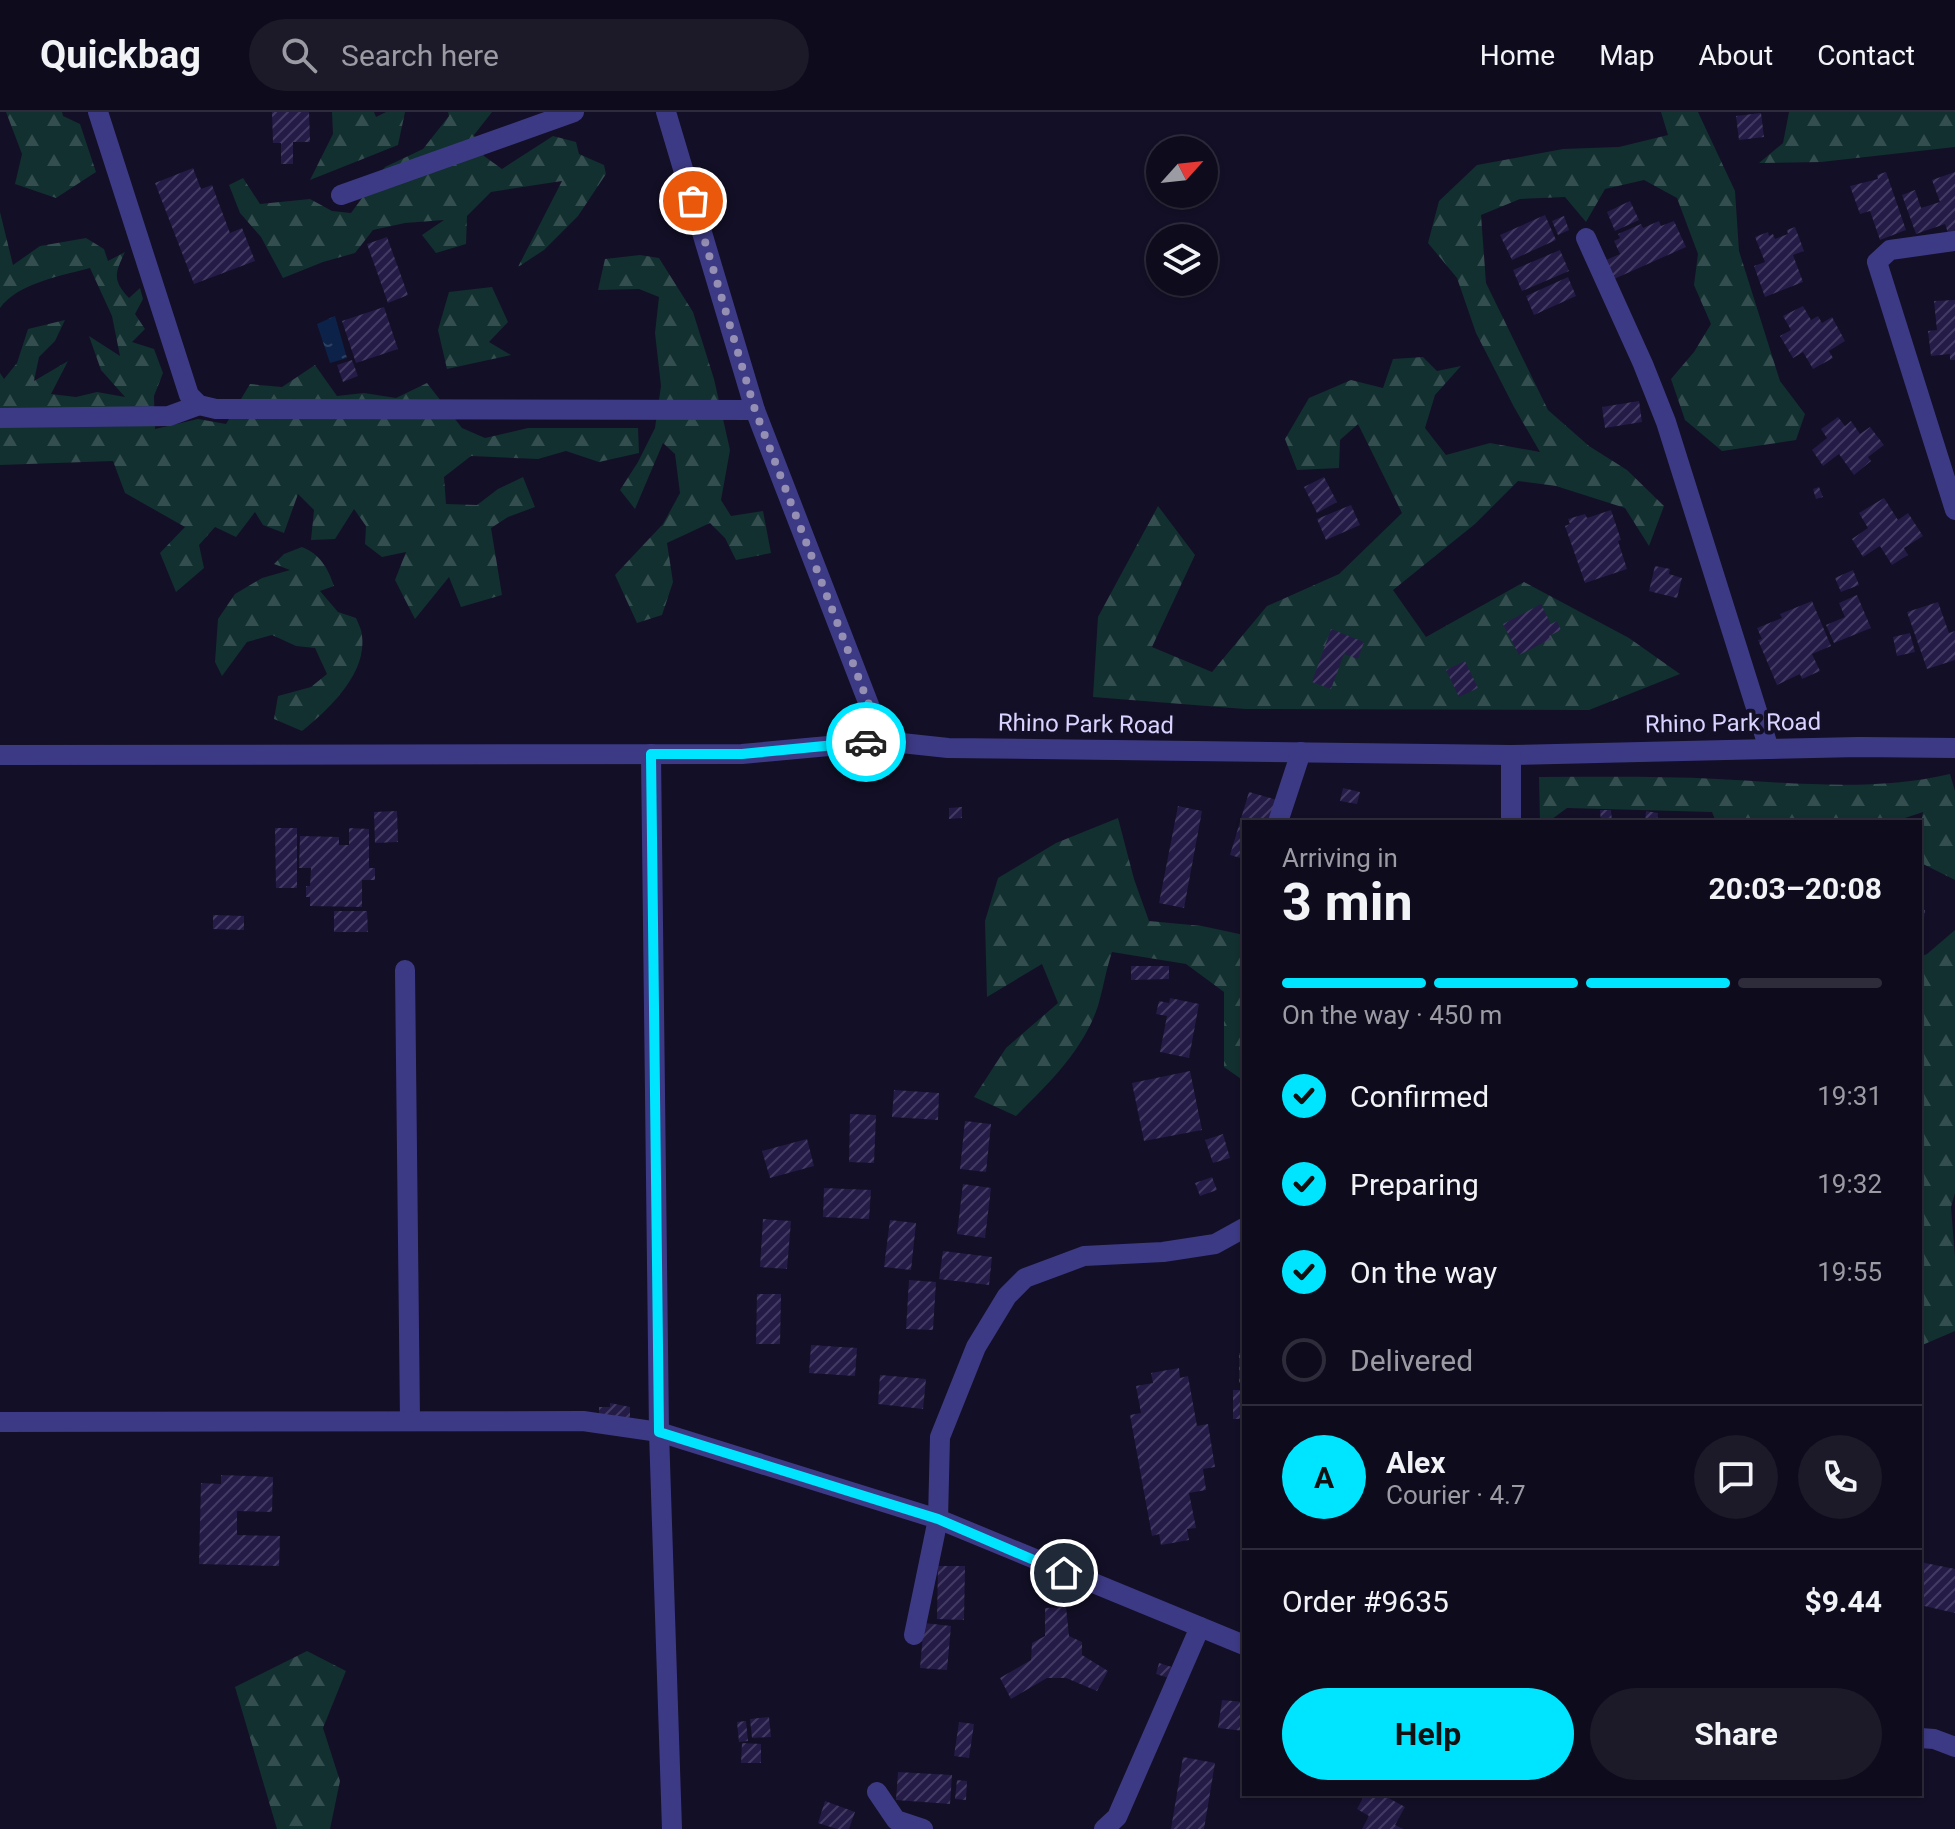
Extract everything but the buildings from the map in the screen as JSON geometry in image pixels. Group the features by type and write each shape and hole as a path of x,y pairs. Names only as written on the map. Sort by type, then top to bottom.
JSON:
{"street":[{"path":"98,112 189,395 199,405 216,409 755,410"},
{"path":"341,195 574,112"},
{"path":"666,112 755,410 883,741"},
{"path":"1586,238 1666,422 1769,749"},
{"path":"1955,241 1890,250 1877,262 1955,510"},
{"path":"0,418 169,416 199,405"},
{"name":"Rhino Park Road","path":"0,755 742,754 883,741 948,748 1511,755 1955,748"},
{"path":"1279,820 1301,752"},
{"path":"651,754 659,1432 672,1829"},
{"path":"1511,755 1511,820"},
{"path":"405,970 410,1421"},
{"path":"914,1635 938,1519 940,1437 976,1347 1007,1296 1025,1278 1084,1256 1163,1252 1215,1244 1242,1229"},
{"path":"0,1422 583,1421 659,1432 938,1519 1242,1644"},
{"path":"1104,1829 1117,1817 1200,1627"},
{"path":"1922,1738 1955,1747"},
{"path":"877,1792 896,1820 923,1829"}],"green space":[{"path":"6,112 62,112 63,116 80,124 96,172 56,198 15,184 22,154"},
{"path":"332,112 374,112 376,117 386,112 405,112 398,145 310,180 333,134"},
{"path":"448,112 492,112 474,135 484,156 502,169 553,136 576,142 579,154 604,165 606,174 578,216 544,250 518,267 562,181 491,192 467,216 466,244 436,253 422,235 444,220 405,223 373,230 355,253 283,278 261,237 240,213 229,185 243,178 260,204 310,199 332,211 351,213 385,167 423,149 449,116"},
{"path":"1661,112 1698,112 1735,191 1739,251 1780,381 1805,414 1796,440 1722,451 1685,420 1671,379 1694,352 1711,324 1694,285 1698,254 1677,198 1644,180 1605,189 1586,222 1565,197 1520,199 1481,215 1486,283 1548,410 1589,446 1627,470 1664,506 1649,546 1625,508 1556,486 1518,481 1475,524 1393,590 1426,637 1524,582 1629,638 1680,674 1589,710 1245,709 1093,697 1098,617 1158,506 1195,555 1152,647 1212,672 1267,606 1339,574 1402,513 1358,424 1340,440 1339,468 1297,470 1285,439 1309,398 1351,380 1383,388 1393,359 1423,357 1437,371 1461,366 1435,395 1425,428 1446,455 1490,443 1540,452 1476,333 1457,278 1428,243 1439,201 1477,165 1563,149 1619,147 1668,135"},
{"path":"1789,112 1955,112 1955,147 1821,162 1759,163 1783,143"},
{"path":"0,212 13,265 40,246 86,238 104,249 108,261 125,252 117,271 118,281 129,298 140,288 143,299 135,314 145,329 132,342 154,349 163,373 154,396 155,429 198,419 226,424 250,384 282,387 315,365 337,396 364,393 396,398 427,383 462,428 485,438 528,428 638,428 639,453 599,462 566,451 538,459 471,456 444,477 446,504 477,505 498,489 523,477 535,507 508,517 491,528 502,595 461,607 449,577 415,619 395,580 406,552 382,557 365,544 366,526 354,509 335,539 311,540 314,510 298,494 284,533 263,525 255,512 236,537 215,527 199,545 204,568 176,592 160,553 185,527 125,493 113,461 0,465 0,373 4,379 17,363 28,329 65,320 55,341 39,357 34,381 68,361 51,394 76,397 97,392 125,397 101,370 89,336 120,356 112,316 90,268 29,286 0,308"},
{"path":"640,255 659,258 693,312 714,379 730,450 721,500 731,516 763,511 771,553 736,560 725,538 710,523 667,543 673,582 662,615 637,623 615,575 663,524 680,493 675,454 663,443 635,509 620,490 655,428 661,386 655,333 659,297 639,289 598,290 605,259"},
{"path":"492,287 508,322 489,342 511,355 447,369 438,330 449,292"},
{"path":"302,547 318,558 332,579 334,586 320,591 338,612 356,618 361,629 362,650 344,690 302,731 274,719 278,696 311,687 327,674 315,648 296,646 272,635 247,642 222,676 215,662 218,619 235,594 262,578 290,570 274,564 284,554"},
{"path":"1950,774 1955,791 1955,880 1923,864 1923,812 1899,820 1715,820 1712,812 1567,808 1551,820 1540,820 1539,777 1673,777 1863,785"},
{"path":"1118,818 1149,921 1202,926 1242,935 1242,1080 1224,1067 1224,992 1186,964 1112,952 1098,1006 1083,1038 1040,1092 1016,1116 974,1097 1006,1048 1058,1003 1042,964 987,997 985,921 998,878 1056,843"},
{"path":"1955,930 1955,1193 1951,1207 1955,1331 1922,1345 1922,956"},
{"path":"307,1651 346,1671 323,1728 340,1781 330,1829 277,1829 235,1687"}],"water":[{"path":"335,316 347,358 330,363 317,324"}],"way so far":[{"path":"693,201 755,410 883,741 866,742"}],"route":[{"path":"866,742 742,754 651,754 659,1432 938,1519 1064,1573"}]}
